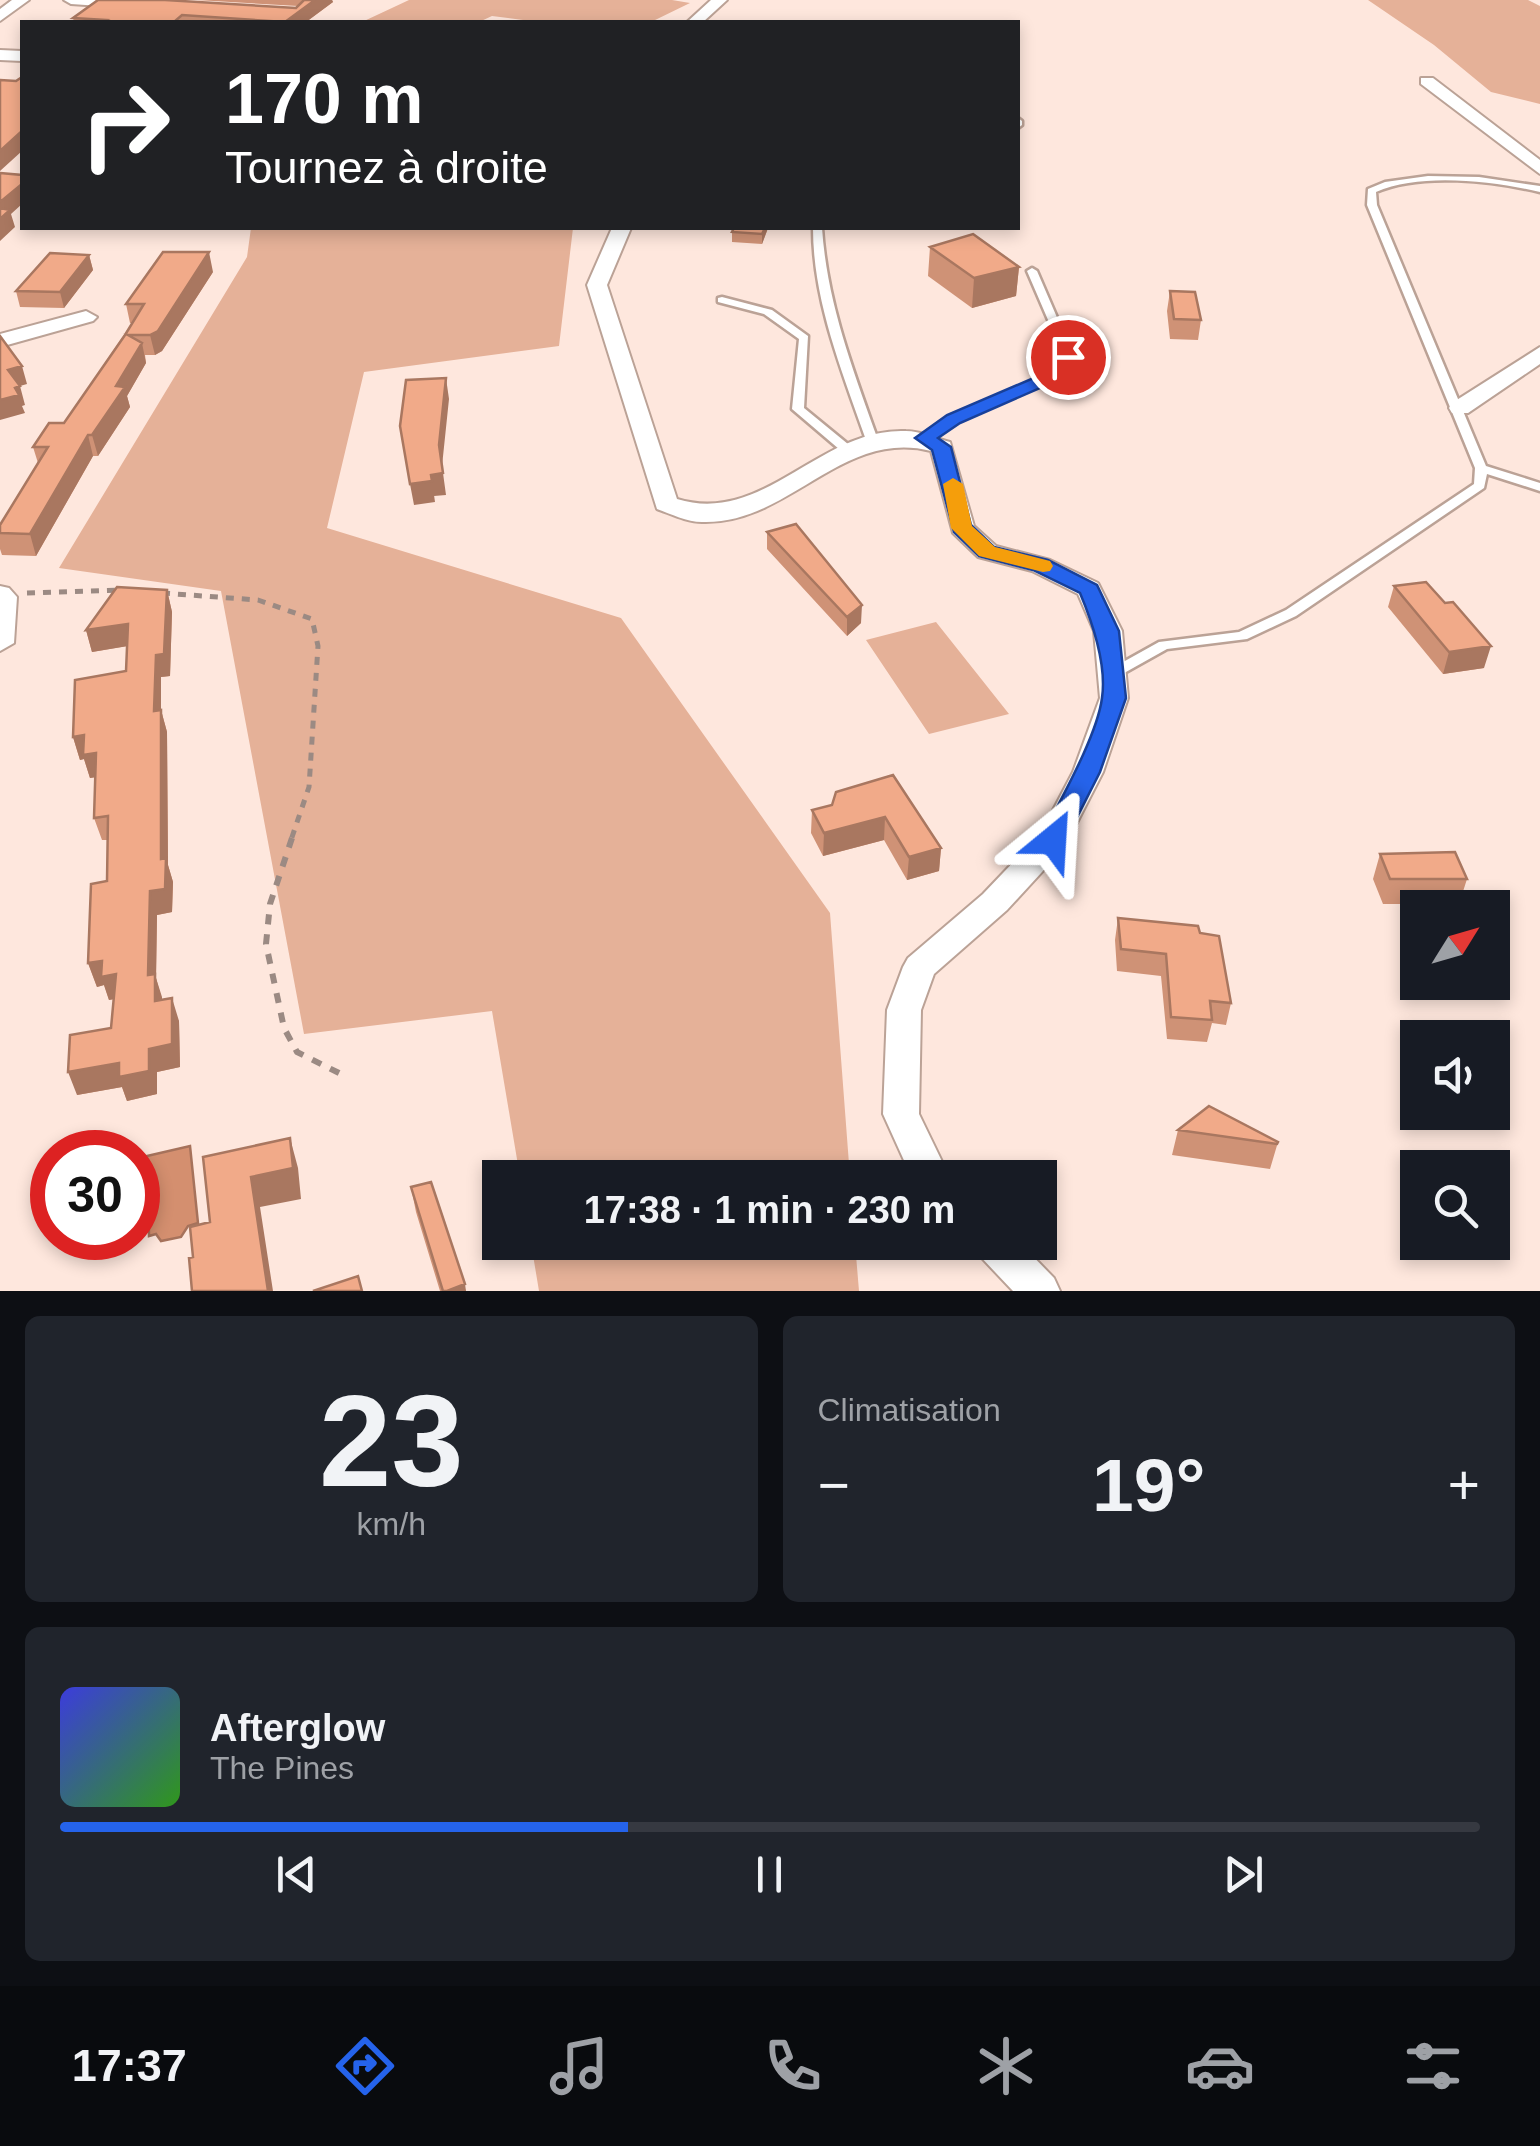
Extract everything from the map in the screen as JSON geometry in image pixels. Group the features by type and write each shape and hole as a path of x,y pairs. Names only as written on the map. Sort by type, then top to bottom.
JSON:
{"street":[{"path":"0,16 22,0"},
{"path":"71,0 146,5"},
{"path":"696,20 720,0"},
{"path":"1427,81 1540,169"},
{"path":"620,230 597,285 666,504 686,515 733,513 861,446 924,438 942,447 962,528 987,552 1041,565 1090,589 1108,631 1114,698 1088,772 1053,840 995,902 920,968 904,1010 901,1114 923,1160"},
{"path":"0,341 86,317"},
{"path":"1460,408 1540,354"},
{"path":"0,642 2,596"},
{"path":"1010,1260 1040,1291"}],"lane":[{"path":"1112,674 1164,645 1242,636 1291,613 1480,485 1482,468 1460,408 1372,204 1370,191 1381,184 1399,181 1505,182 1540,189"},
{"path":"818,230 818,263 825,304 861,446"},
{"path":"924,438 954,419 1066,370 1068,357 1032,270"},
{"path":"722,300 768,312 804,338 798,409 861,446"},
{"path":"1482,468 1540,487"}],"path":[{"path":"2,596 45,590 137,591"},
{"path":"156,592 254,599 292,608 312,619 318,646 309,786 270,904 266,944 284,1028 297,1052 345,1076"}],"shaded area":[{"path":"409,0 690,3 655,20 523,20 492,16 483,20 366,20"},
{"path":"1368,0 1528,0 1540,6 1540,104 1491,92 1434,45"},
{"path":"251,230 573,230 559,346 364,372 327,528 621,618 830,913 849,1160 517,1160 492,1011 304,1034 221,591 59,568 247,257"},
{"path":"936,622 1009,714 929,734 866,640"},
{"path":"190,1146 198,1223 188,1226 181,1237 161,1241 160,1240 160,1153"},
{"path":"534,1260 856,1260 859,1291 539,1291"}],"building":[{"path":"98,0 296,8 304,0 315,0 288,20 182,15 176,20 73,18"},
{"path":"20,78 20,133 0,151 0,80"},
{"path":"0,173 20,175 20,186 0,202"},
{"path":"733,230 764,230 762,234"},
{"path":"973,234 1019,267 974,278 930,247"},
{"path":"163,252 209,252 158,331 128,335 142,343 116,386 125,387 92,435 88,435 30,534 0,533 0,525 48,447 33,447 49,423 64,423 125,335 144,304 126,304"},
{"path":"50,253 89,255 60,292 16,291"},
{"path":"1170,291 1195,292 1201,320 1174,319"},
{"path":"0,336 22,366 8,370 20,386 15,388 19,395 0,400"},
{"path":"446,378 439,445 443,473 431,475 432,481 410,484 400,426 406,380"},
{"path":"796,524 862,605 847,617 767,532"},
{"path":"1426,582 1445,603 1453,602 1491,646 1449,652 1394,586"},
{"path":"117,587 167,590 164,654 156,655 154,711 161,710 161,859 166,858 165,889 150,891 148,975 155,974 155,1001 172,998 172,1044 149,1049 149,1071 119,1077 119,1063 68,1072 70,1035 111,1028 116,974 101,977 102,961 88,963 91,884 107,881 108,816 94,818 96,753 83,755 84,735 73,737 75,680 126,671 128,624 86,630"},
{"path":"893,775 941,848 909,857 885,817 824,833 812,810 832,805 836,792"},
{"path":"1455,852 1467,879 1390,879 1380,854"},
{"path":"1118,918 1198,926 1200,933 1219,936 1231,1003 1210,1001 1212,1020 1171,1017 1166,954 1121,949"},
{"path":"1209,1106 1278,1142 1277,1144 1178,1130"},
{"path":"290,1138 293,1168 251,1177 268,1291 192,1291 190,1227 210,1222 203,1157"},
{"path":"431,1182 465,1284 447,1291 443,1291 411,1187"},
{"path":"358,1276 362,1291 313,1291"}],"slow traffic":[{"path":"953,484 962,528 987,552 1043,566"}],"route":[{"path":"1053,840 1088,772 1114,698 1108,631 1090,589 1041,565 987,552 962,528 942,447 924,438 954,419 1066,370 1068,357"}]}
